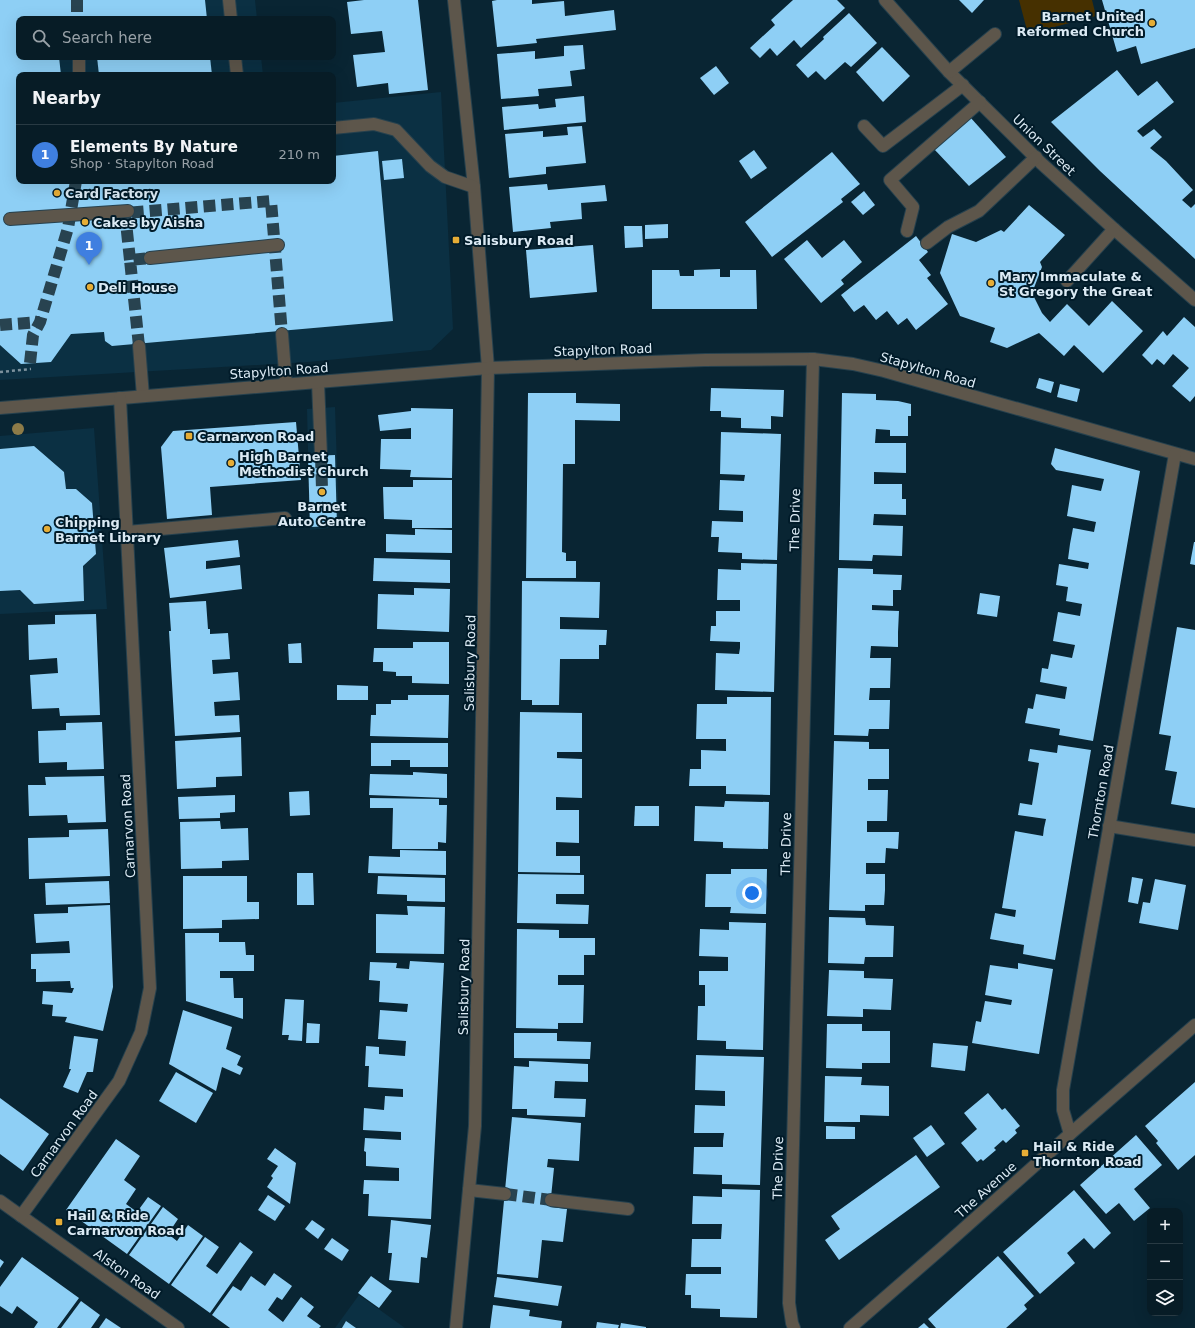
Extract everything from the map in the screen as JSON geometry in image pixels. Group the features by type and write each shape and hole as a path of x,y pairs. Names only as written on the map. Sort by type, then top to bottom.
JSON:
{"street":[{"path":"229,0 231,16"},
{"name":"Salisbury Road","path":"454,0 474,187 488,368 476,1126 456,1328"},
{"name":"Union Street","path":"885,0 949,72 1036,157 1114,229 1195,300"},
{"path":"949,72 994,34"},
{"path":"79,60 79,72"},
{"path":"235,60 237,72"},
{"path":"864,126 883,146 963,85"},
{"path":"907,231 913,207 890,180 980,102"},
{"path":"336,128 374,124 396,130 430,166 445,177 474,187"},
{"path":"927,243 948,227 979,211 1036,157"},
{"path":"10,219 128,211"},
{"path":"1067,281 1114,229"},
{"path":"150,258 278,245"},
{"path":"282,334 286,384"},
{"path":"139,346 143,396"},
{"name":"Stapylton Road","path":"0,408 488,368 705,360 813,359 853,364 884,371 1195,459"},
{"name":"The Drive","path":"794,1328 789,1303 813,359"},
{"path":"318,382 321,456"},
{"name":"Carnarvon Road","path":"21,1216 119,1081 141,1032 150,988 120,398"},
{"name":"Thornton Road","path":"1070,1134 1063,1110 1063,1090 1175,454"},
{"path":"127,532 285,518"},
{"path":"1109,826 1195,840"},
{"name":"The Avenue","path":"850,1328 1195,1025"},
{"path":"469,1190 505,1194"},
{"path":"551,1200 628,1209"},
{"name":"Alston Road","path":"0,1201 178,1328"}],"path":[{"path":"0,372 31,369"}],"shaded area":[{"path":"0,0 255,0 257,16 16,16 16,60 261,60 263,72 16,72 16,184 336,184 336,103 441,92 453,329 431,350 308,362 0,380"},
{"path":"1019,0 1092,0 1096,16 1028,34"},
{"path":"335,407 339,527 310,530 307,409"},
{"name":"Chipping Barnet Library","path":"94,428 107,609 0,614 0,436"},
{"path":"359,1295 405,1328 335,1328"}],"building":[{"path":"0,0 205,0 207,16 16,16 16,60 59,60 61,72 16,72 16,184 336,184 336,156 378,151 393,321 112,346 105,341 104,332 71,334 51,362 21,364 0,345"},
{"path":"364,0 418,0 428,90 389,94 388,83 357,87 353,55 385,52 382,31 351,34 347,2"},
{"path":"532,0 532,4 564,1 565,16 614,10 616,30 536,39 537,43 497,47 492,1"},
{"path":"793,0 837,0 845,8 801,48 794,40 777,56 770,48 760,58 750,48 775,25 771,20"},
{"path":"959,0 984,0 972,13"},
{"name":"Barnet United Reformed Church","path":"1102,0 1195,0 1195,48 1141,64 1136,46 1117,52"},
{"path":"849,13 877,43 851,67 845,62 825,80 816,71 808,78 796,65"},
{"path":"583,45 585,69 570,71 572,86 538,89 539,96 501,99 497,54 535,51 535,59 564,56 564,46"},
{"path":"882,47 910,76 883,102 856,72"},
{"path":"97,60 210,60 212,72 99,72"},
{"path":"716,66 729,83 714,95 700,78"},
{"path":"1117,70 1138,96 1157,81 1174,102 1137,131 1143,137 1154,129 1162,137 1150,148 1166,161 1193,190 1182,200 1191,208 1195,204 1195,259 1100,171 1051,122"},
{"path":"584,96 586,122 504,130 502,107 538,104 539,109 556,107 555,99"},
{"path":"970,117 1006,157 969,186 934,149"},
{"path":"582,126 586,163 546,167 546,174 509,178 505,134 543,131 543,137 568,135 567,127"},
{"path":"754,150 767,168 751,179 739,161"},
{"path":"832,152 860,184 841,199 843,202 772,257 745,222"},
{"path":"402,159 404,178 384,180 382,161"},
{"path":"547,184 548,190 605,185 607,201 581,203 582,219 550,222 551,228 513,232 509,187"},
{"path":"864,191 875,205 863,215 851,202"},
{"name":"Mary Immaculate & St Gregory the Great","path":"1029,205 1065,235 1040,262 1042,267 1032,293 1042,313 1050,322 1067,304 1089,326 1112,301 1143,331 1103,373 1074,345 1064,356 1039,333 1007,348 990,342 995,328 960,316 940,273 952,234 976,242 1001,230 1004,232"},
{"path":"668,224 668,238 645,239 645,225"},
{"path":"624,226 642,226 643,247 625,248"},
{"path":"916,236 928,252 919,260 931,275 927,278 948,304 916,330 907,318 898,325 887,311 876,320 864,305 854,312 841,295"},
{"path":"807,240 822,258 844,240 862,262 841,280 844,284 821,303 784,259"},
{"path":"593,245 597,292 530,298 526,250"},
{"path":"720,269 720,277 730,277 730,270 756,270 757,309 652,309 652,270 679,270 680,276 694,276 694,270"},
{"path":"1184,317 1195,327 1195,396 1190,402 1172,386 1189,368 1173,354 1164,365 1157,359 1152,365 1142,355 1163,331 1167,336"},
{"path":"1039,378 1054,382 1051,393 1036,388"},
{"path":"1060,384 1080,389 1077,402 1057,397"},
{"path":"711,388 784,390 783,417 771,416 771,429 741,428 741,418 721,417 721,411 710,411"},
{"path":"528,393 576,393 576,403 620,404 620,421 575,420 575,464 563,464 562,552 566,553 566,561 576,561 576,578 526,578"},
{"path":"842,393 876,394 876,400 898,401 911,404 911,416 908,416 908,436 890,436 890,430 876,429 875,443 906,443 906,473 874,472 874,484 902,484 902,499 906,499 906,515 874,514 873,525 903,526 902,556 873,555 872,561 839,560"},
{"path":"411,408 453,409 452,478 410,477 411,470 380,469 381,439 411,439 411,428 380,431 378,415 411,411"},
{"name":"High Barnet Methodist Church","path":"296,422 301,480 210,487 212,515 167,519 161,447 173,431"},
{"path":"721,432 781,434 777,560 742,559 742,553 718,552 719,537 711,537 712,521 743,522 743,511 719,510 720,480 744,481 745,475 720,474"},
{"name":"Chipping Barnet Library","path":"34,446 64,472 66,489 76,489 92,503 96,554 83,566 84,601 34,604 20,590 0,591 0,449"},
{"path":"1055,448 1140,471 1093,741 1059,735 1060,729 1025,723 1028,708 1033,709 1036,694 1065,699 1067,687 1040,682 1042,668 1048,669 1051,654 1072,658 1075,645 1053,641 1058,612 1080,616 1082,604 1066,601 1068,587 1056,585 1059,564 1088,569 1089,563 1068,559 1070,544 1073,528 1094,532 1096,522 1067,516 1072,485 1101,491 1104,479 1056,470 1051,464"},
{"path":"335,455 337,526 310,527 308,456"},
{"path":"413,480 452,480 452,528 412,528 412,520 384,519 383,487 413,487"},
{"path":"415,529 452,530 452,553 386,552 386,534 415,535"},
{"path":"238,540 240,557 206,561 206,569 240,565 242,589 170,598 164,548"},
{"path":"1195,542 1195,565 1190,564"},
{"path":"374,558 450,560 450,583 373,581"},
{"path":"741,563 777,564 774,692 715,690 716,653 739,654 740,648 740,642 710,641 711,626 716,626 716,611 740,611 740,600 717,600 718,569 741,570"},
{"path":"838,568 873,569 873,574 902,575 901,590 893,590 893,606 872,605 872,610 899,611 898,647 871,646 870,658 891,658 890,688 870,688 869,700 890,700 889,729 869,729 868,736 834,735"},
{"path":"522,581 600,582 599,618 560,617 560,629 607,630 606,645 599,645 599,659 560,659 559,705 532,705 532,700 521,700"},
{"path":"414,588 450,589 449,632 377,629 378,594 414,595"},
{"path":"980,593 1000,596 997,617 977,614"},
{"path":"206,601 208,629 210,629 210,634 228,633 230,659 212,660 213,674 238,672 240,700 214,702 215,716 239,715 240,732 175,736 169,631 171,631 169,603"},
{"path":"96,614 100,715 60,716 59,708 32,709 30,675 58,673 57,658 29,660 28,625 55,624 55,615"},
{"path":"1177,627 1195,630 1195,808 1171,804 1177,772 1165,770 1171,736 1159,734"},
{"path":"413,642 449,642 449,684 412,683 412,676 396,676 396,672 383,671 383,662 373,662 374,648 413,648"},
{"path":"301,643 302,663 289,663 288,644"},
{"path":"337,685 368,686 368,700 337,700"},
{"path":"408,695 449,695 448,738 370,736 371,715 376,715 376,704 391,704 391,700 408,700"},
{"path":"727,697 771,697 770,795 726,794 726,786 689,786 690,769 701,769 701,750 726,751 726,739 696,739 697,704 727,704"},
{"path":"520,712 582,713 582,752 557,752 557,758 582,759 582,798 556,797 556,810 579,810 579,843 556,842 556,856 580,856 580,873 518,872"},
{"path":"102,722 104,769 67,770 67,762 39,763 38,731 66,730 66,723"},
{"path":"241,737 242,776 216,777 216,787 177,789 175,741"},
{"path":"834,741 869,742 869,749 889,749 889,779 868,779 868,790 888,790 887,821 867,821 867,832 899,832 898,849 886,848 885,863 866,863 866,874 885,874 885,890 884,905 865,905 865,911 829,910"},
{"path":"371,743 448,743 448,767 410,767 410,760 391,760 391,766 371,766"},
{"path":"1058,745 1091,750 1055,960 1023,954 1024,945 990,939 995,913 1015,917 1016,910 1002,908 1015,831 1043,836 1046,819 1018,815 1020,803 1032,805 1039,763 1028,761 1030,749 1057,753"},
{"path":"413,772 447,774 447,798 369,795 370,774 413,775"},
{"path":"104,776 106,822 68,823 67,815 29,816 28,785 46,785 45,777"},
{"path":"309,791 310,815 290,816 289,792"},
{"path":"235,795 235,812 220,813 220,818 179,819 178,797"},
{"path":"370,798 439,799 439,805 447,805 446,843 438,842 438,849 392,849 393,808 370,808"},
{"path":"725,801 769,802 768,849 723,848 723,842 694,841 695,806 724,807"},
{"path":"635,806 659,806 659,826 634,826"},
{"path":"220,821 221,829 248,828 249,860 222,861 222,868 181,869 180,822"},
{"path":"108,829 110,876 29,879 28,838 69,837 69,830"},
{"path":"400,850 446,851 446,875 368,873 369,856 400,857"},
{"path":"731,869 767,869 766,914 730,913 731,907 705,907 706,874 731,874"},
{"path":"297,873 313,873 314,905 297,905"},
{"path":"518,874 584,875 584,894 556,894 556,904 589,905 588,924 517,923"},
{"path":"183,876 247,876 247,902 259,902 259,919 222,920 222,928 183,929"},
{"path":"378,876 445,878 445,902 407,901 407,895 377,894"},
{"path":"1132,877 1143,879 1138,904 1128,902"},
{"path":"1155,879 1186,885 1178,930 1139,923 1143,902 1150,903"},
{"path":"109,881 110,903 46,905 45,883"},
{"path":"110,905 113,987 103,1031 65,1022 67,1017 52,1016 53,1005 42,1004 43,991 72,993 74,988 71,988 70,981 36,982 36,969 31,969 31,954 70,953 69,941 36,943 34,914 68,913 68,907"},
{"path":"407,906 445,907 444,954 376,953 376,914 408,915"},
{"path":"829,917 865,918 866,925 894,926 893,957 865,957 864,964 828,963"},
{"path":"729,922 766,923 763,1050 726,1049 726,1041 697,1040 698,1006 705,1006 705,985 699,985 699,971 728,971 728,957 699,956 700,929 729,930"},
{"path":"517,929 559,930 559,938 595,938 595,955 584,955 584,975 558,975 558,985 584,985 583,1023 558,1023 558,1029 516,1028"},
{"path":"185,933 219,933 219,942 245,942 246,955 254,955 254,971 220,971 220,978 233,978 234,998 243,998 243,1019 186,1001"},
{"path":"410,961 444,963 431,1219 368,1216 369,1194 363,1194 364,1180 399,1181 399,1168 366,1166 366,1152 364,1151 365,1138 401,1140 401,1132 363,1130 364,1108 384,1110 385,1096 403,1097 403,1089 368,1087 369,1066 365,1066 366,1046 379,1047 379,1054 405,1056 406,1041 378,1039 380,1010 407,1012 408,1004 379,1002 380,981 369,980 370,962 397,963 396,968 409,969"},
{"path":"1018,963 1053,969 1039,1054 972,1043 976,1021 981,1022 985,1001 1011,1005 1012,1000 985,995 990,965 1018,969"},
{"path":"829,970 864,971 864,978 893,979 891,1010 863,1009 863,1017 827,1016"},
{"path":"285,999 304,1000 302,1041 288,1040 289,1035 282,1035"},
{"path":"183,1010 232,1027 226,1049 241,1056 237,1065 243,1068 240,1075 222,1067 216,1091 169,1064"},
{"path":"307,1023 320,1024 319,1043 306,1043"},
{"path":"827,1024 862,1024 862,1031 890,1031 890,1063 862,1063 862,1069 826,1068"},
{"path":"514,1033 557,1033 557,1041 591,1042 590,1059 514,1058"},
{"path":"74,1036 98,1039 93,1072 87,1072 78,1093 63,1087 71,1069 69,1069"},
{"path":"933,1043 968,1046 965,1071 931,1067"},
{"path":"696,1055 764,1057 760,1185 722,1184 722,1175 693,1174 694,1147 723,1147 724,1133 694,1133 695,1105 725,1106 725,1091 695,1090"},
{"path":"529,1061 588,1064 588,1082 555,1081 554,1098 586,1099 585,1117 527,1115 527,1109 512,1109 514,1066 529,1067"},
{"path":"176,1072 213,1093 196,1123 159,1101"},
{"path":"825,1076 862,1077 861,1085 889,1086 889,1116 860,1115 860,1122 824,1122"},
{"path":"1195,1082 1195,1155 1178,1170 1156,1143 1158,1141 1145,1126"},
{"path":"988,1093 1002,1110 1005,1108 1020,1126 1015,1130 1017,1133 1006,1143 1003,1140 994,1148 996,1150 983,1161 981,1159 977,1162 961,1143 977,1129 964,1113"},
{"path":"0,1098 49,1134 23,1171 0,1154"},
{"path":"512,1117 581,1123 579,1161 548,1159 547,1167 554,1168 550,1207 567,1209 563,1242 542,1240 538,1278 497,1274"},
{"path":"931,1125 945,1144 927,1157 913,1138"},
{"path":"826,1126 855,1127 855,1139 826,1139"},
{"path":"1136,1135 1162,1165 1134,1189 1150,1208 1147,1208 1147,1210 1134,1221 1119,1203 1106,1214 1080,1185"},
{"path":"116,1139 140,1156 124,1180 136,1189 126,1204 137,1212 148,1197 161,1206 127,1254 66,1210"},
{"path":"275,1148 296,1163 290,1204 267,1187 273,1178 271,1176 278,1166 267,1159"},
{"path":"916,1155 940,1187 839,1260 825,1240 840,1229 831,1216"},
{"path":"722,1189 760,1190 757,1318 720,1317 720,1309 691,1308 691,1295 685,1295 686,1274 721,1274 721,1267 691,1267 692,1239 721,1239 722,1224 692,1224 693,1196 722,1197"},
{"path":"1074,1190 1111,1233 1094,1249 1084,1238 1067,1253 1075,1263 1040,1294 1003,1252"},
{"path":"268,1195 285,1206 275,1221 258,1210"},
{"path":"163,1207 178,1219 168,1234 177,1241 188,1225 203,1236 169,1284 129,1255"},
{"path":"312,1220 325,1229 318,1239 305,1229"},
{"path":"391,1220 431,1225 427,1258 421,1257 419,1283 389,1280 392,1253 388,1253"},
{"path":"205,1237 219,1247 206,1266 217,1274 240,1242 253,1252 210,1313 171,1285"},
{"path":"332,1238 349,1250 342,1261 324,1249"},
{"path":"998,1256 1034,1296 1024,1305 1027,1309 1006,1328 936,1328 928,1319"},
{"path":"22,1257 79,1298 57,1328 34,1328 38,1322 17,1306 12,1314 0,1306 0,1287"},
{"path":"0,1259 4,1262 0,1268"},
{"path":"274,1273 292,1286 282,1300 277,1297 268,1310 283,1322 301,1297 314,1307 307,1316 321,1326 319,1328 230,1328 212,1315 233,1286 241,1291 251,1276 265,1286"},
{"path":"371,1276 392,1291 379,1308 358,1293"},
{"path":"497,1277 562,1286 558,1306 494,1297"},
{"path":"81,1301 100,1315 91,1328 61,1328"},
{"path":"493,1305 530,1310 529,1316 562,1321 561,1328 490,1328"},
{"path":"106,1318 121,1328 99,1328"},
{"path":"346,1321 356,1328 342,1328"},
{"path":"597,1322 619,1325 618,1328 596,1328"},
{"path":"621,1323 646,1327 646,1328 620,1328"},
{"path":"924,1323 929,1328 918,1328"}],"tunnel":[{"path":"77,0 77,16"},
{"path":"30,363 33,335 40,322 68,228 75,184"},
{"path":"130,260 125,213 271,201 282,334"},
{"path":"139,346 130,260 150,258"},
{"path":"0,325 40,322"},
{"path":"321,456 322,489"},
{"path":"505,1194 551,1200"}],"place":[{"name":"Barnet United Reformed Church","path":"1152,23"},
{"name":"Card Factory","path":"57,193"},
{"name":"Cakes by Aisha","path":"85,222"},
{"name":"Salisbury Road","path":"456,240"},
{"name":"Elements By Nature","path":"89,265"},
{"name":"Mary Immaculate & St Gregory the Great","path":"991,283"},
{"name":"Deli House","path":"90,287"},
{"name":"Carnarvon Road","path":"189,436"},
{"name":"High Barnet Methodist Church","path":"231,463"},
{"name":"Barnet Auto Centre","path":"322,492"},
{"name":"Chipping Barnet Library","path":"47,529"},
{"name":"Hail & Ride Thornton Road","path":"1025,1153"},
{"name":"Hail & Ride Carnarvon Road","path":"59,1222"}]}
